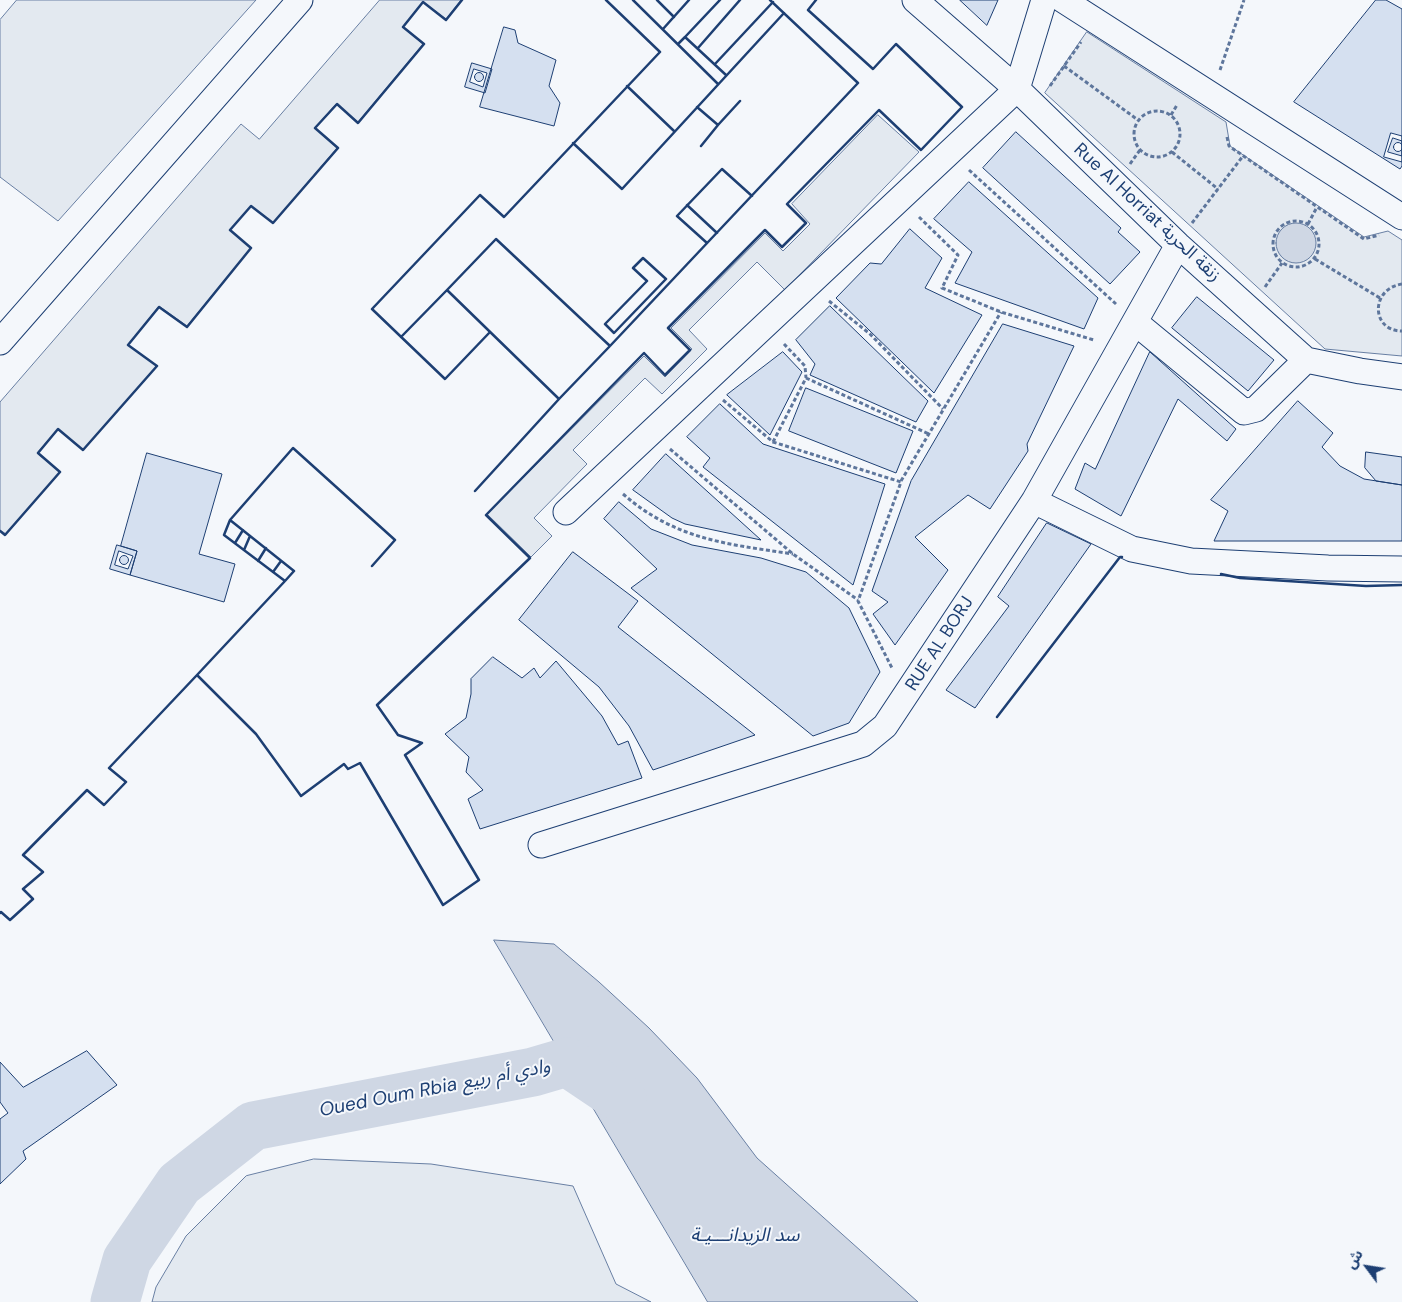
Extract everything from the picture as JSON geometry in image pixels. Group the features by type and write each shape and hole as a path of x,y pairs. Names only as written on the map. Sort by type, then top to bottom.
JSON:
{"street":[{"path":"1,338 300,0"},
{"name":"Rue Al Horriat زنقة الحرية","path":"915,0 1017,89 1178,245 1306,360 1360,372 1402,377"},
{"path":"566,512 1017,89 1044,0"},
{"path":"1063,0 1402,217"},
{"name":"RUE AL BORJ","path":"541,845 863,744 885,726 1034,501 1122,348 1178,245"},
{"path":"1136,323 1244,412 1256,409 1306,360"},
{"path":"1034,501 1132,549 1191,561 1328,568 1402,568"}],"path":[{"path":"1212,96 1244,0"},
{"path":"1046,92 1082,40"},
{"path":"1064,66 1138,120"},
{"path":"1153,110 1171,115 1178,122 1180,133 1178,143 1172,152 1164,156 1155,157 1146,155 1140,150 1133,136 1138,120 1144,114 1153,110"},
{"path":"1229,146 1364,239 1380,235"},
{"path":"1128,166 1140,150"},
{"path":"950,152 1136,323"},
{"path":"1172,152 1218,189"},
{"path":"1191,223 1243,156"},
{"path":"900,199 958,255 942,288 1001,312 1122,348"},
{"path":"1308,224 1317,207"},
{"path":"1298,221 1308,224 1318,235 1319,251 1315,258 1308,265 1299,268 1290,267 1282,263 1276,256 1273,246 1274,236 1288,222 1298,221"},
{"path":"1315,258 1380,298"},
{"path":"1263,289 1282,263"},
{"path":"1402,284 1393,285 1380,298 1378,308 1380,319 1387,326 1402,330"},
{"path":"809,285 870,334 943,409"},
{"path":"858,600 901,482 1001,312"},
{"path":"766,325 806,366 806,378 773,442"},
{"path":"806,378 929,434"},
{"path":"703,384 773,442 901,482"},
{"path":"651,433 793,554 858,600 906,695"},
{"path":"604,477 644,511 678,530 701,538 793,554"}],"shaded area":[{"path":"17,0 256,0 58,221 0,177 0,20"},
{"path":"380,0 461,0 446,19 423,2 403,27 423,44 358,122 336,104 315,128 337,148 273,223 251,206 230,230 251,248 187,326 159,306 128,345 157,366 83,450 58,429 37,453 60,472 6,534 0,530 0,402 241,124 259,139"},
{"path":"1087,32 1226,122 1230,146 1364,237 1388,231 1402,240 1402,356 1325,349 1045,93"},
{"path":"878,115 919,152 785,290 757,262 689,330 707,349 662,394 645,378 573,450 587,464 534,518 552,536 531,557 487,514 644,356 665,377 692,349 671,328 765,233 783,251 810,224 792,204"},
{"path":"314,1159 431,1164 573,1186 616,1284 651,1302 152,1302 156,1287 186,1236 246,1176"}],"water":[{"path":"1300,223 1307,226 1313,232 1316,243 1315,251 1307,260 1300,263 1292,263 1285,260 1277,251 1276,239 1279,232 1288,224"},
{"name":"سد الزيدانـــيـة","path":"494,940 554,944 599,982 649,1028 697,1078 757,1158 918,1302 708,1302"}],"building":[{"path":"960,0 998,0 987,25"},
{"path":"1376,0 1386,0 1402,9 1402,166 1400,169 1294,102"},
{"path":"504,27 515,30 518,43 556,60 549,86 560,103 554,126 480,107"},
{"path":"472,63 492,69 485,93 465,87"},
{"path":"474,69 487,73 483,87 470,82"},
{"path":"479,72 484,77 479,82 474,77"},
{"path":"1016,132 1121,228 1118,232 1140,252 1110,284 983,168"},
{"path":"1391,133 1402,136 1402,162 1384,157"},
{"path":"1393,138 1402,141 1402,156 1388,152"},
{"path":"1398,142 1403,147 1398,152 1393,147"},
{"path":"969,182 1098,298 1084,329 955,283 972,252 934,219"},
{"path":"910,229 942,258 925,288 982,315 934,393 836,298 870,263 881,264"},
{"path":"1197,297 1274,360 1248,391 1172,328"},
{"path":"830,306 928,401 916,422 810,375 815,364 796,340"},
{"path":"1003,324 1074,346 1027,444 1028,451 990,509 968,495 915,537 948,570 895,645 873,614 888,602 872,591 911,481"},
{"path":"783,352 802,372 770,435 727,395"},
{"path":"1150,352 1236,429 1227,441 1178,399 1121,516 1075,489 1085,463 1095,469"},
{"path":"806,388 913,431 896,473 789,431"},
{"path":"1298,401 1333,433 1322,447 1340,466 1364,479 1402,485 1402,541 1214,541 1228,511 1211,500"},
{"path":"720,404 763,444 885,484 853,585 703,467 710,458 687,437"},
{"path":"1366,452 1402,457 1402,485 1376,481 1365,468"},
{"path":"147,453 222,474 199,554 235,564 224,602 130,575 137,551 121,546"},
{"path":"666,454 761,540 685,524 672,518 633,490"},
{"path":"619,502 651,529 692,545 761,558 806,572 849,608 880,672 849,723 813,736 631,588 657,569 604,519"},
{"path":"1047,523 1091,544 975,708 946,690 1009,606 998,597"},
{"path":"117,545 137,551 130,575 110,569"},
{"path":"119,551 133,556 128,569 115,565"},
{"path":"573,552 638,601 618,627 755,735 653,770 629,726 599,687 519,620"},
{"path":"124,555 129,560 124,565 119,560"},
{"path":"493,657 522,678 534,668 540,678 556,661 602,716 618,745 628,741 642,778 480,829 468,799 483,790 466,772 469,757 445,734 466,718 471,694 471,679"},
{"path":"87,1051 117,1085 23,1151 26,1159 0,1184 0,1119 8,1113 0,1102 0,1062 23,1087"}],"waterway":[{"name":"Oued Oum Rbia وادي أم ربيع","path":"115,1302 127,1260 179,1184 253,1126 533,1072 567,1062 622,1099"}],"wall":[{"path":"0,531 5,535 60,472 38,453 58,429 83,450 157,366 128,345 159,307 187,327 251,248 230,230 251,206 273,223 338,148 315,128 337,104 358,123 424,44 403,27 423,2 446,20 462,0"},
{"path":"490,332 445,379 372,309 480,195 504,217 660,52 606,0"},
{"path":"633,0 718,84"},
{"path":"657,0 674,17"},
{"path":"663,29 689,0"},
{"path":"720,0 685,37 726,75"},
{"path":"698,48 740,0"},
{"path":"475,491 559,399 447,290 496,239 610,346 858,83 770,0"},
{"path":"0,913 10,920 33,899 23,889 43,872 23,855 87,790 104,805 126,782 109,768 197,675 256,734 301,796 344,764 348,769 360,763 443,905 479,880 405,755 422,743 398,735 377,705 530,558 486,515 644,353 665,375 690,350 668,328 765,230 782,247 806,223 787,204 879,110 921,150 962,107 896,44 873,69 808,10 816,0"},
{"path":"715,64 773,2"},
{"path":"573,143 622,189 784,13"},
{"path":"678,44 685,37"},
{"path":"627,86 674,131"},
{"path":"697,107 718,125 740,101"},
{"path":"701,146 718,125"},
{"path":"707,243 677,216 722,169 752,196"},
{"path":"687,205 717,233"},
{"path":"643,258 666,279 614,333 605,324 647,281 633,268 643,258"},
{"path":"401,337 447,290"},
{"path":"559,399 610,346"},
{"path":"197,675 285,581 224,535 230,520 293,448 395,540 372,566"},
{"path":"230,520 294,571 285,581"},
{"path":"235,543 243,530"},
{"path":"244,550 250,536"},
{"path":"258,561 266,548"},
{"path":"997,717 1120,557 1122,557"},
{"path":"273,572 281,561"},
{"path":"1221,574 1240,578 1366,586 1402,585"}]}
